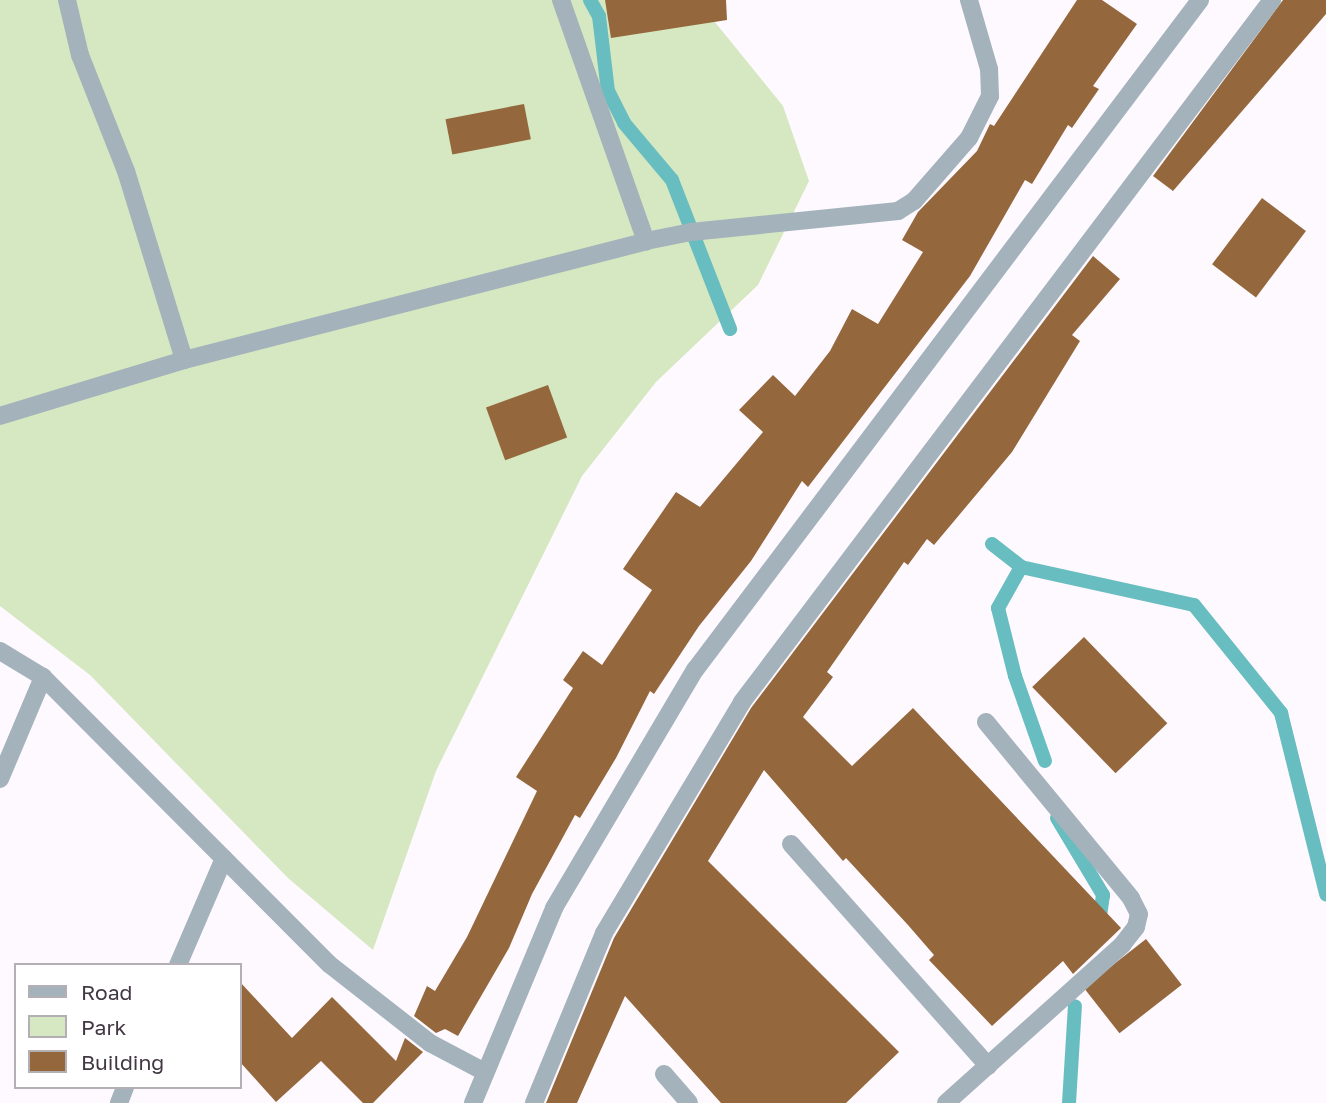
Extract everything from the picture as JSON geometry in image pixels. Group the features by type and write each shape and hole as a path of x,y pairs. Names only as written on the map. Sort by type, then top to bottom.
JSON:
{"street":[{"path":"67,0 80,55 126,171 184,360"},
{"path":"561,0 646,241"},
{"path":"0,416 184,360 646,241 691,232 898,211 914,201 969,138 990,96 989,69 970,0"},
{"path":"473,1103 554,908 695,670 1200,0"},
{"path":"534,1103 604,933 742,702 1272,0"},
{"path":"0,651 43,677 329,964 430,1043 485,1072"},
{"path":"0,779 43,677"},
{"path":"946,1103 1122,945 1136,927 1139,914 1131,898 986,722"},
{"path":"791,845 988,1066"},
{"path":"179,963 224,858"},
{"path":"664,1074 689,1103"}],"green space":[{"path":"0,0 697,0 783,106 809,181 758,285 656,382 582,476 436,771 373,950 288,878 90,675 0,606"}],"building":[{"path":"605,0 726,0 727,20 611,38"},
{"path":"1077,0 1102,0 1137,24 1093,86 1099,89 1072,128 1068,125 1032,184 1025,180 970,276 808,487 802,481 751,561 699,626 654,694 650,691 616,758 580,818 575,815 532,894 509,948 458,1036 445,1029 436,1033 414,1016 427,986 435,991 467,937 537,791 516,777 573,688 563,680 583,651 602,665 652,590 623,569 676,492 700,507 763,432 739,410 773,375 795,396 830,351 852,309 878,324 923,252 902,240 918,212 977,151 990,124 994,126"},
{"path":"1283,0 1326,0 1326,14 1173,191 1153,176"},
{"path":"524,104 531,139 452,155 445,119"},
{"path":"1262,198 1306,231 1256,297 1212,264"},
{"path":"1093,256 1120,279 1072,335 1080,341 1012,452 934,545 927,539 908,565 904,562 827,672 833,677 803,717 852,766 913,708 1121,928 1073,974 1063,961 992,1026 929,960 934,955 908,925 846,858 843,861 764,770 708,861 899,1052 846,1103 721,1103 625,996 577,1103 546,1103 614,938 751,708"},
{"path":"548,385 567,438 505,460 486,408"},
{"path":"1084,637 1167,723 1116,773 1032,687"},
{"path":"1146,939 1182,985 1119,1033 1084,988"},
{"path":"242,984 292,1038 332,997 396,1061 405,1038 423,1052 373,1103 363,1103 321,1061 276,1102 242,1064"}],"waterway":[{"path":"590,0 599,16 608,91 624,123 672,180 730,329"},
{"path":"992,544 1021,567 998,608 1015,676 1045,761"},
{"path":"1021,567 1194,605 1281,713 1326,894"},
{"path":"1057,818 1103,895 1099,924"},
{"path":"1069,1103 1075,1006"}]}
